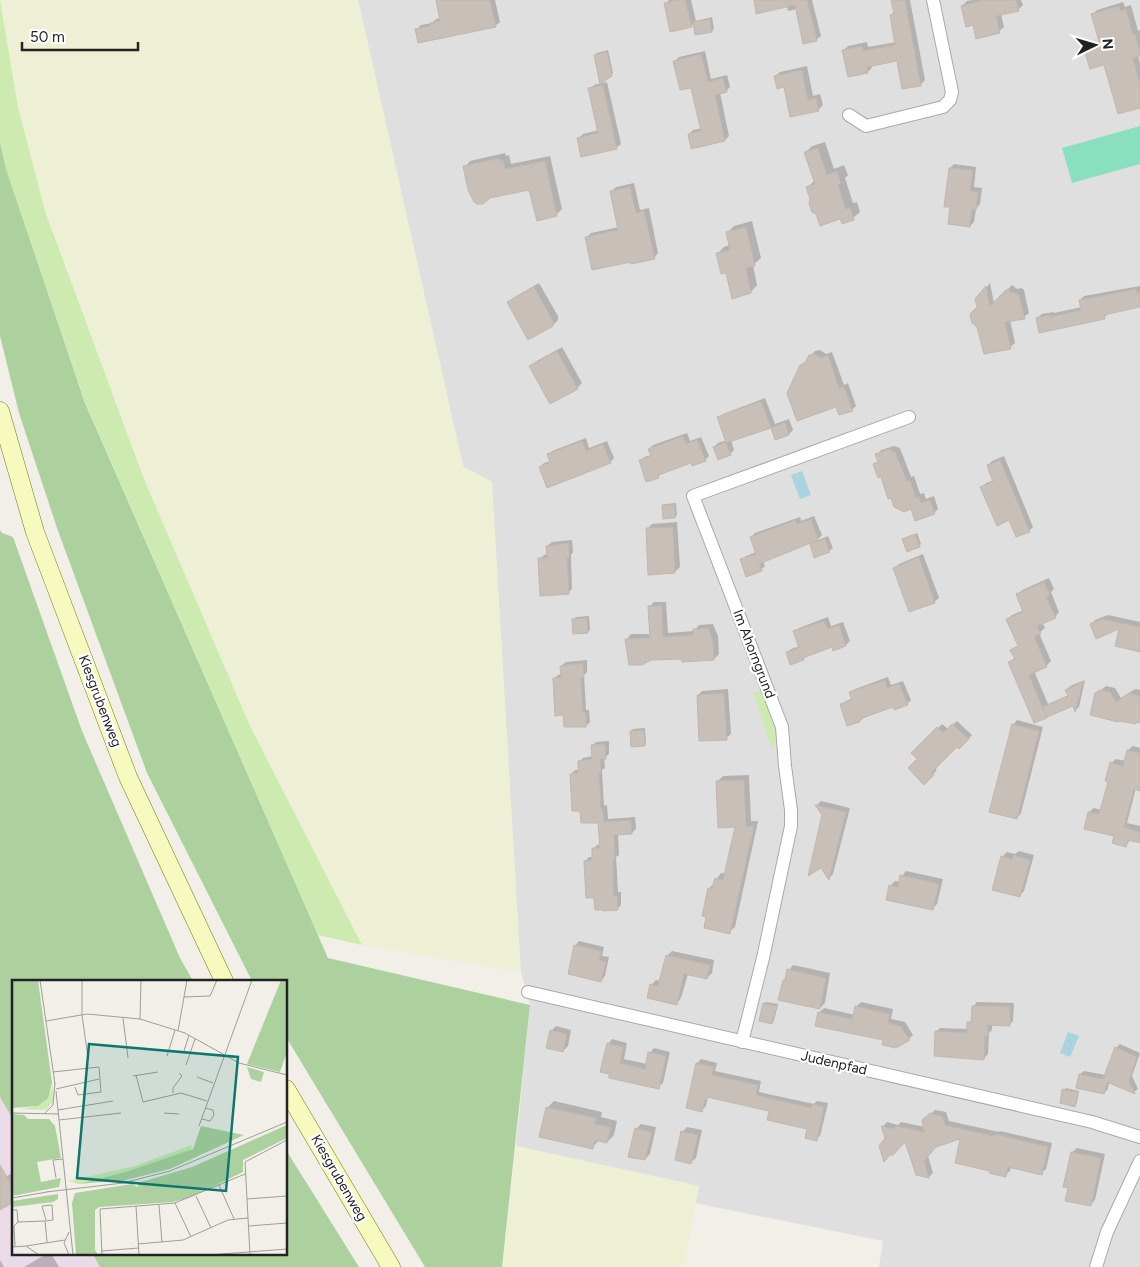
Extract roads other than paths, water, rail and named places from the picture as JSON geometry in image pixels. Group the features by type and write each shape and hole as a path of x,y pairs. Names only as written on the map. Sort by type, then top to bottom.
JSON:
{"main road":[{"name":"Kiesgrubenweg","path":"0,412 35,532 128,777 224,980"},
{"name":"Kiesgrubenweg","path":"288,1092 391,1267"}],"street":[{"path":"849,114 866,126 943,107 950,100 952,92 933,0"},
{"name":"Im Ahorngrund","path":"742,1042 763,958 783,864 791,810 782,726 693,496 909,417"},
{"name":"Judenpfad","path":"528,992 1083,1120 1140,1137"},
{"path":"1096,1267 1108,1232 1140,1161"}],"water":[{"path":"802,471 811,495 800,499 791,475"},
{"path":"1068,1032 1079,1036 1070,1057 1060,1053"}]}
